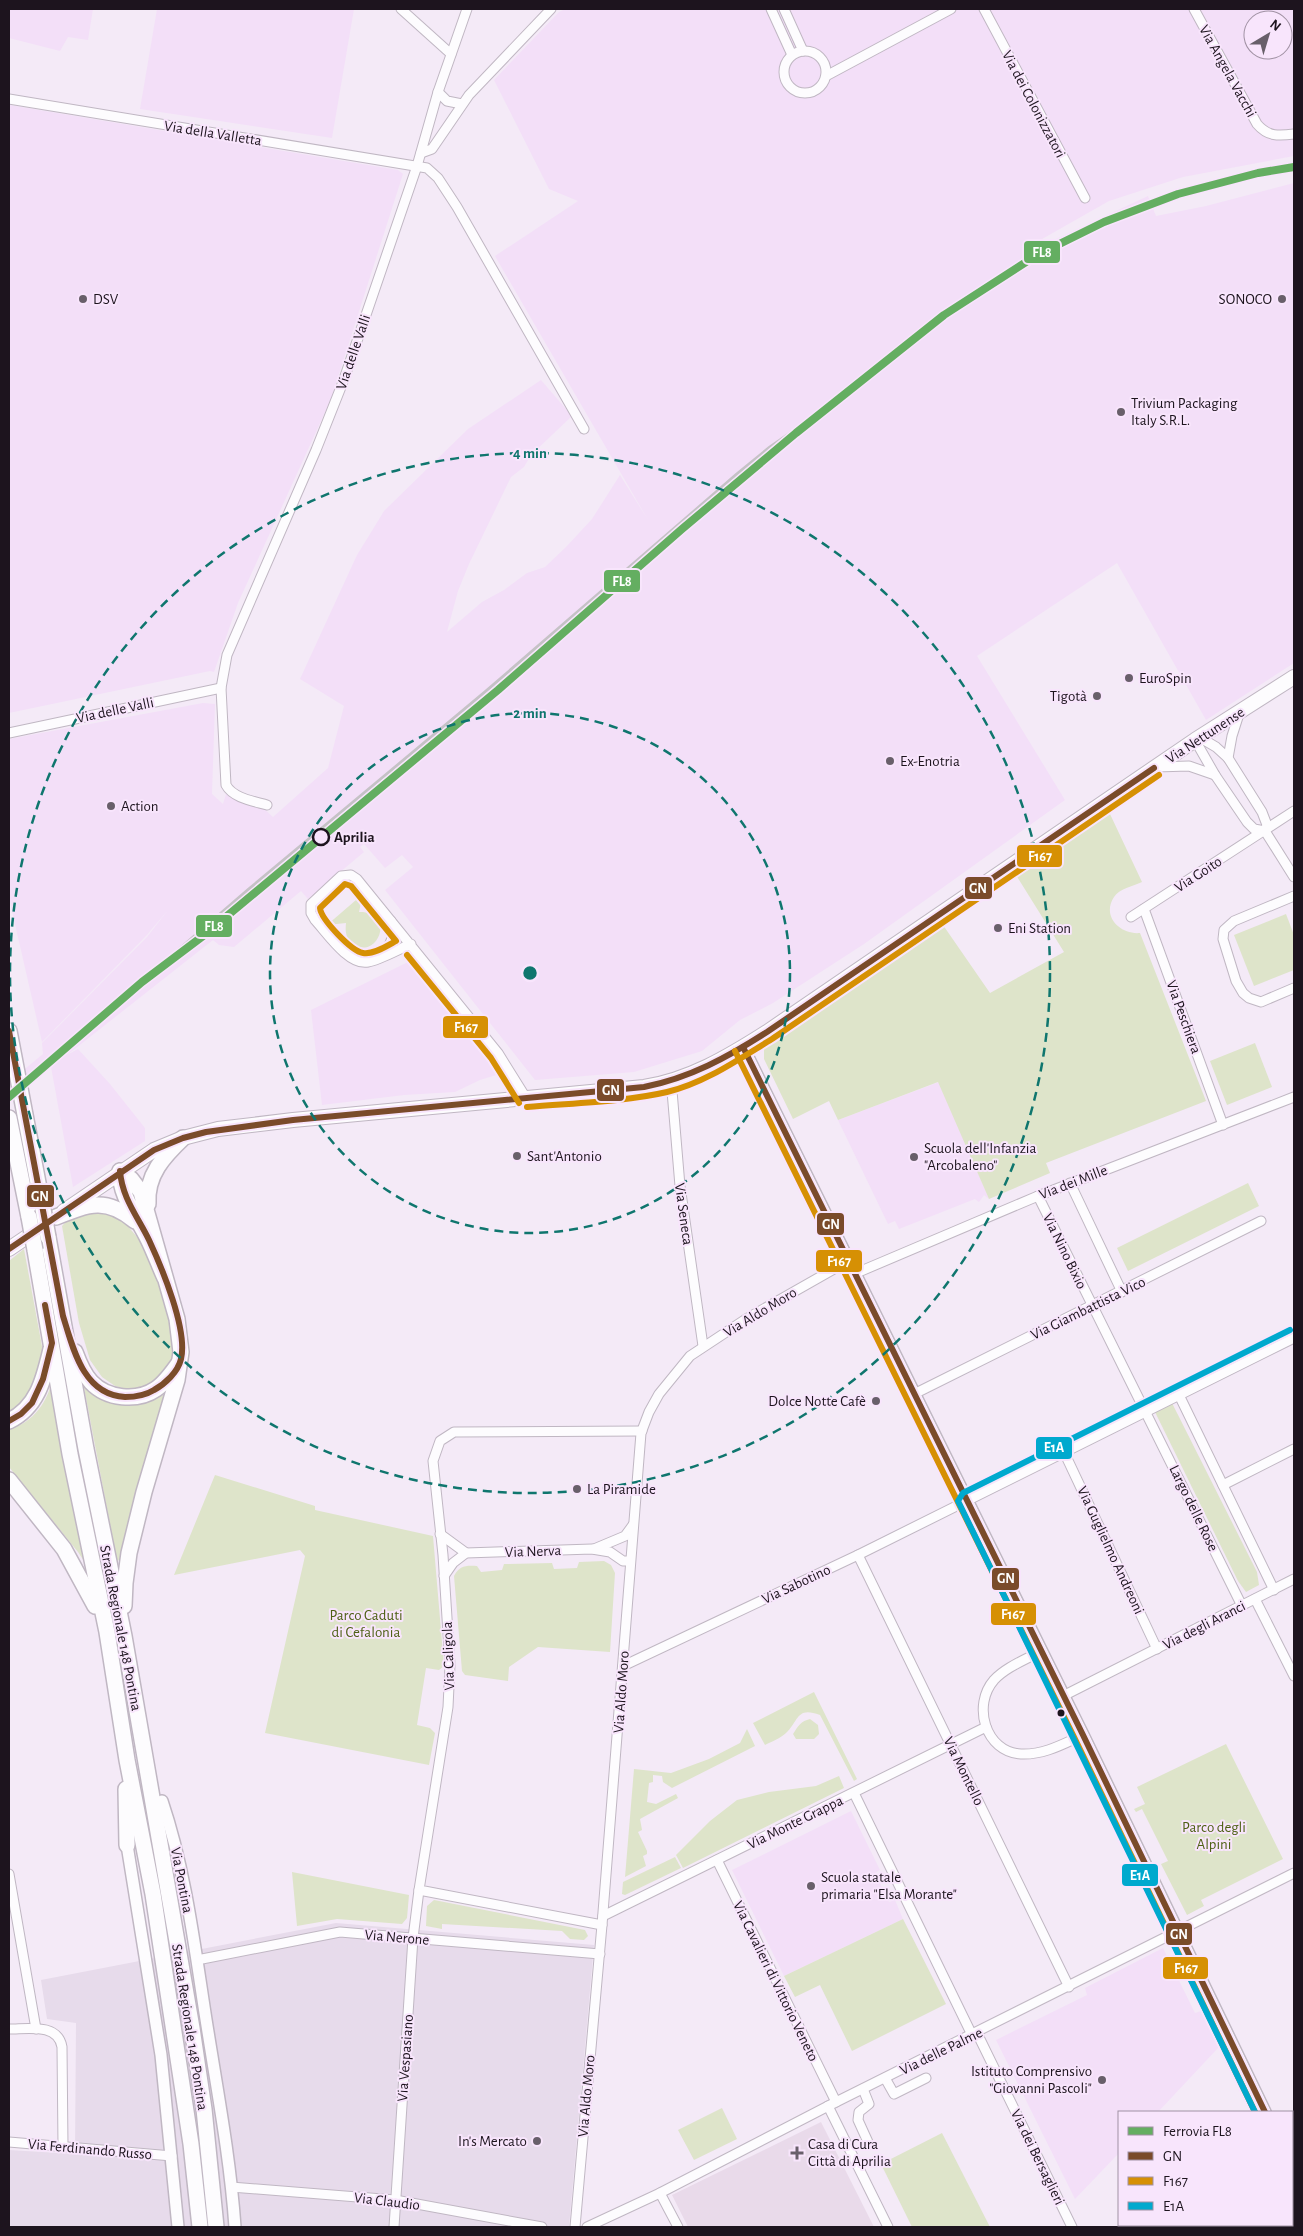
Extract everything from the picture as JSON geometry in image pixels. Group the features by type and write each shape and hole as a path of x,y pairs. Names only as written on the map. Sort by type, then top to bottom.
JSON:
{"highway":[{"name":"Strada Regionale 148 Pontina","path":"9,1031 25,1117 50,1213 48,1237 86,1449 124,1636 192,2028 204,2109 216,2227"},
{"name":"Strada Regionale 148 Pontina","path":"9,1121 36,1250 70,1454 107,1632 127,1760 152,1894 175,2034 191,2144 200,2227"},
{"path":"149,1218 147,1190 151,1177 166,1154 184,1138"},
{"path":"120,1171 120,1184 124,1196 148,1240 165,1278"},
{"path":"120,1171 131,1178 138,1186 149,1218 179,1328 181,1360 176,1387 144,1492 129,1553 125,1584 124,1636"},
{"path":"50,1213 95,1204 122,1210 137,1223 165,1278"},
{"path":"63,1316 82,1370 96,1386 107,1393 128,1397 148,1393 165,1382 181,1360"},
{"path":"9,1422 21,1414 35,1398 43,1379 52,1343"},
{"path":"9,1480 52,1531 68,1554 88,1590 107,1632"},
{"path":"143,1752 162,1801"},
{"path":"127,1760 127,1845"}],"main road":[{"name":"Via Nettunense","path":"9,1249 50,1213 154,1150 184,1138 224,1128 283,1121 644,1087 666,1083 718,1062 743,1047 1197,739 1239,714 1294,677"}],"street":[{"path":"401,9 451,54"},
{"name":"Via delle Valli","path":"267,805 237,796 226,785 221,688 224,668 234,636 340,391 417,166 438,92 467,9"},
{"path":"421,153 432,148 462,104 551,9"},
{"path":"770,9 792,55"},
{"path":"784,9 803,51"},
{"path":"826,76 825,63 810,51 803,51 792,55 787,61 784,75 787,82 798,91 812,92 819,88 826,76 951,9"},
{"name":"Via dei Colonizzatori","path":"984,9 1085,198"},
{"name":"Via Angela Vacchi","path":"1194,9 1257,124 1271,135 1294,134"},
{"path":"438,92 447,101 462,104"},
{"name":"Via della Valletta","path":"9,99 417,166"},
{"path":"417,166 427,168 445,187 584,429"},
{"name":"Via delle Valli","path":"9,733 221,688"},
{"path":"1228,758 1239,714"},
{"path":"1197,739 1216,747 1228,758 1262,812 1267,825 1265,831"},
{"path":"1197,739 1214,775 1251,826 1265,831 1294,877"},
{"path":"1154,768 1189,766 1214,775"},
{"name":"Via Goito","path":"1131,917 1294,811"},
{"path":"411,944 368,962 357,962 348,956 315,920 311,913 311,904 338,878 351,875 358,879 411,944 498,1053 526,1098"},
{"path":"1294,896 1234,921 1226,927 1223,936 1236,982 1246,996 1257,1001 1264,1001 1294,988"},
{"name":"Via Peschiera","path":"1144,909 1223,1124"},
{"path":"381,957 393,937 393,927 390,918"},
{"path":"743,1047 1083,1735 1266,2111"},
{"name":"Via Seneca","path":"666,1083 672,1091 680,1186 703,1346"},
{"name":"Via dei Mille","path":"854,1274 1070,1183 1294,1097"},
{"path":"1070,1183 1122,1292"},
{"name":"Via Nino Bixio","path":"1038,1196 1146,1411"},
{"name":"Via Giambattista Vico","path":"914,1394 1261,1222"},
{"name":"Via Aldo Moro","path":"575,2227 603,1921 630,1561 642,1431 649,1412 663,1388 686,1360 703,1346 848,1261"},
{"name":"Via Sabotino","path":"623,1666 858,1555 1294,1338"},
{"path":"1179,1395 1274,1590"},
{"name":"Largo delle Rose","path":"1146,1411 1242,1606"},
{"name":"Via Caligola","path":"419,1890 449,1694 450,1665 444,1576 433,1458 440,1441 448,1434 454,1432 642,1431"},
{"path":"1223,1485 1294,1449"},
{"name":"Via Guglielmo Andreoni","path":"1064,1452 1157,1649"},
{"path":"592,1549 625,1536 633,1525"},
{"path":"440,1534 466,1553 453,1563 444,1576"},
{"name":"Via Nerva","path":"466,1553 592,1549 610,1552 623,1561 630,1561"},
{"name":"Via Montello","path":"858,1555 1069,1987"},
{"name":"Via degli Aranci","path":"1063,1696 1294,1579"},
{"path":"1255,1599 1294,1676"},
{"path":"1040,1651 1006,1670 991,1684 983,1710 986,1727 998,1745 1007,1751 1019,1754 1042,1752 1083,1735"},
{"name":"Via Monte Grappa","path":"603,1921 717,1860 986,1727"},
{"name":"Via dei Bersaglieri","path":"854,1792 973,2035 1072,2227"},
{"name":"Via Pontina","path":"162,1801 178,1855 197,1960 231,2187 235,2227"},
{"path":"127,1845 161,2055 178,2227"},
{"name":"Via Cavalieri di Vittorio Veneto","path":"717,1860 888,2227"},
{"name":"Via delle Palme","path":"587,2227 660,2193 832,2104 1294,1873"},
{"path":"9,1874 36,2029"},
{"path":"419,1890 603,1921"},
{"name":"Via Vespasiano","path":"394,2227 413,1938 419,1890"},
{"name":"Via Nerone","path":"197,1960 340,1932 600,1954"},
{"path":"9,2029 48,2030 57,2035 62,2047 63,2146"},
{"path":"885,2078 894,2094 926,2078"},
{"path":"863,2089 870,2104 859,2112 858,2120 868,2142"},
{"name":"Via Ferdinando Russo","path":"9,2142 172,2156"},
{"name":"Via Claudio","path":"231,2187 395,2200 542,2227"},
{"path":"660,2193 678,2227"}],"shaded area":[{"path":"9,9 93,9 88,40 68,37 60,51 9,38"},
{"path":"157,9 354,9 332,138 140,109"},
{"path":"565,9 1294,9 1294,156 1183,177 1109,201 1028,247 1037,248 1148,196 1156,216 1206,206 1294,183 1294,663 1206,720 1117,563 977,656 1065,800 864,944 773,1003 740,1020 702,1051 634,1072 535,1080 385,890 413,867 402,855 385,868 364,844 360,847 364,852 308,899 301,891 234,947 219,945 213,940 67,1055 78,1049 110,1084 145,1128 145,1141 73,1187 51,1067 9,1103 9,1082 43,1054 42,1043 147,937 168,910 146,936 42,1042 9,898 9,739 203,703 215,704 212,794 223,804 226,794 249,805 262,807 273,817 328,768 344,706 300,679 357,555 384,511 468,429 541,380 572,416 531,455 524,467 511,477 469,564 458,591 447,632 482,602 504,590 527,573 545,567 592,519 620,475 648,520 495,256 578,201 549,189 494,80 559,12"},
{"path":"9,105 398,170 403,174 331,399 238,603 214,672 210,671 9,713"},
{"path":"414,959 485,1040 506,1072 480,1080 455,1092 404,1095 322,1105 311,1010"},
{"name":"Scuola dell'Infanzia \"Arcobaleno\"","path":"939,1082 989,1199 984,1195 979,1202 975,1199 899,1229 895,1221 888,1224 838,1120"},
{"name":"Scuola statale primaria \"Elsa Morante\"","path":"851,1811 880,1870 875,1873 889,1902 895,1900 903,1919 784,1976 732,1870"},
{"path":"336,1923 594,1945 569,2227 9,2227 9,2150 75,2154 76,2023 47,2019 41,1980"},
{"name":"Istituto Comprensivo \"Giovanni Pascoli\"","path":"1163,1948 1195,2013 1201,2011 1219,2047 1159,2111 1118,2111 1118,2154 1075,2199 996,2040 1087,1995 1085,1988"},
{"name":"Casa di Cura Città di Aprilia","path":"821,2122 874,2227 688,2227 672,2195"}],"green space":[{"path":"1110,814 1142,882 1116,894 1111,904 1112,918 1120,928 1133,933 1140,933 1206,1101 1046,1163 1050,1173 989,1199 938,1082 838,1120 829,1101 793,1119 764,1059 766,1042 943,925 990,993 1064,952 1016,875"},
{"path":"363,894 359,912 371,914 378,919 380,934 370,946 362,947 353,944 347,938 346,923 327,925"},
{"path":"1286,914 1294,935 1294,970 1254,986 1234,935"},
{"path":"1255,1043 1272,1087 1227,1105 1210,1061"},
{"path":"1248,1183 1259,1206 1128,1271 1117,1248"},
{"path":"105,1212 126,1224 143,1244 149,1256 172,1325 175,1344 172,1364 151,1386 131,1390 115,1386 102,1377 90,1360 79,1323 62,1226 72,1215"},
{"path":"24,1249 44,1357 38,1386 9,1416 9,1261"},
{"path":"53,1377 88,1567 9,1467 9,1429 26,1422 33,1416 48,1394"},
{"path":"82,1377 114,1399 131,1405 153,1400 168,1392 124,1558 117,1561"},
{"path":"1172,1403 1257,1572 1259,1585 1246,1592 1238,1581 1155,1412"},
{"name":"Parco Caduti di Cefalonia","path":"215,1475 315,1506 315,1510 433,1536 444,1666 439,1670 426,1668 417,1725 430,1728 435,1733 429,1765 265,1733 305,1556 300,1550 174,1575"},
{"path":"604,1561 611,1565 615,1573 610,1652 538,1647 509,1667 508,1681 465,1675 462,1671 454,1576 458,1570 466,1566 477,1566 481,1572 502,1570 504,1564 552,1563 554,1569 577,1568 579,1562"},
{"path":"814,1692 857,1779 854,1781 820,1715 806,1712 802,1714 784,1735 765,1745 753,1723"},
{"path":"810,1719 818,1725 819,1734 814,1739 796,1739 793,1734 796,1729"},
{"path":"747,1729 755,1746 672,1788 663,1782 662,1776 653,1775 653,1782 649,1783 647,1802 656,1804 676,1794 678,1798 640,1819 642,1830 638,1832 647,1851 647,1854 643,1856 646,1866 625,1877 634,1769 671,1773 709,1759 740,1743"},
{"name":"Parco degli Alpini","path":"1226,1744 1283,1859 1201,1900 1204,1906 1187,1915 1161,1864 1168,1861 1142,1809 1136,1812 1134,1809 1145,1804 1137,1787"},
{"path":"839,1776 844,1788 683,1868 676,1855 710,1821 737,1800 769,1792 816,1786"},
{"path":"675,1857 681,1868 625,1895 622,1894 623,1882"},
{"path":"292,1872 409,1895 407,1918 402,1924 337,1919 297,1926"},
{"path":"434,1900 585,1930 588,1936 584,1940 570,1939 562,1931 442,1924 442,1929 426,1926 427,1906"},
{"path":"903,1919 946,2004 852,2051 820,1985 795,1997 784,1976"},
{"path":"722,2108 737,2139 694,2160 678,2130"},
{"path":"942,2133 990,2227 912,2227 881,2164"}],"railway":[{"path":"117,1003 249,889 485,692 737,474 770,447 832,404"}],"rail line":[{"name":"FL8","path":"9,1097 142,982 203,936 498,690 682,529 796,433 944,315 1037,255 1104,222 1178,194 1258,173 1294,167"}],"transit line":[{"name":"GN","path":"9,1249 154,1150 183,1138 206,1132 293,1120 644,1087 677,1078 708,1066 767,1032 1154,768"},
{"name":"F167","path":"527,1107 615,1100 650,1095 681,1088 708,1077 772,1039 1159,775"},
{"name":"F167","path":"345,884 351,886 396,941 384,948 363,953 351,947 337,934 325,919 320,908 345,884"},
{"name":"F167","path":"407,955 491,1058 519,1103"},
{"name":"GN","path":"9,1031 63,1316 71,1342 82,1368 99,1388 111,1394 129,1397 148,1393 167,1381 179,1364 182,1347 181,1332 167,1282 149,1240 127,1199 120,1171"},
{"name":"GN","path":"743,1047 1083,1735 1265,2111"},
{"name":"F167","path":"735,1051 1075,1739 1255,2111"},
{"name":"GN","path":"9,1421 21,1414 32,1403 43,1379 52,1343 45,1305"},
{"name":"E1A","path":"1255,2111 958,1501 963,1493 1290,1330"}],"place":[{"name":"DSV","path":"83,299"},
{"name":"SONOCO","path":"1282,299"},
{"name":"Trivium Packaging Italy S.R.L.","path":"1121,412"},
{"name":"EuroSpin","path":"1129,678"},
{"name":"Tigotà","path":"1097,696"},
{"name":"Ex-Enotria","path":"890,761"},
{"name":"Action","path":"111,806"},
{"name":"Aprilia","path":"321,837"},
{"name":"Eni Station","path":"998,928"},
{"name":"Sant'Antonio","path":"517,1156"},
{"name":"Scuola dell'Infanzia \"Arcobaleno\"","path":"914,1157"},
{"name":"Dolce Notte Cafè","path":"876,1401"},
{"name":"La Piramide","path":"577,1489"},
{"name":"Scuola statale primaria \"Elsa Morante\"","path":"811,1886"},
{"name":"Istituto Comprensivo \"Giovanni Pascoli\"","path":"1102,2080"},
{"name":"In's Mercato","path":"537,2141"},
{"name":"Casa di Cura Città di Aprilia","path":"797,2153"}]}
